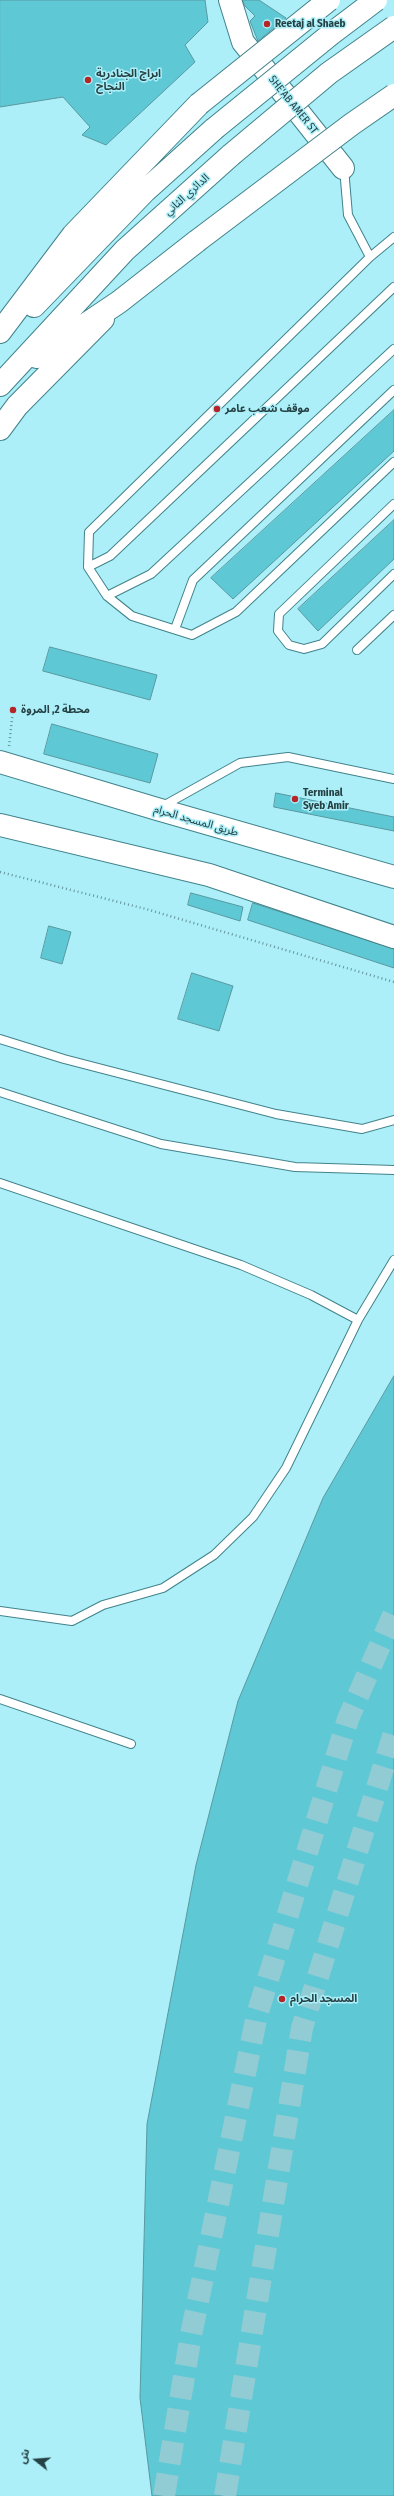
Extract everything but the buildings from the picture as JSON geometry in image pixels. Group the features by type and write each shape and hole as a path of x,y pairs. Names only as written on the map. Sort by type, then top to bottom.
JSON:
{"main road":[{"name":"SHE'AB AMER ST","path":"230,0 243,42 344,168"},
{"path":"0,332 73,235 199,104 329,0"},
{"path":"0,342 145,191 214,129 331,34 376,0"},
{"name":"الدائري الثاني","path":"2,382 125,250 231,155 329,73 394,26"},
{"path":"2,382 119,302 352,124 394,95"},
{"path":"0,429 17,406 119,302"},
{"name":"طريق المسجد الحرام","path":"4,762 156,809 394,877"},
{"path":"0,825 209,875 394,937"}],"lane":[{"path":"344,168 348,215 370,257"},
{"path":"394,236 370,257 89,532 88,567 107,596 132,616 192,635 236,612 394,462"},
{"path":"88,567 110,556 394,287"},
{"path":"107,596 151,574 394,349"},
{"path":"175,629 193,580 394,390"},
{"path":"394,504 279,614 278,631 289,645 304,649 322,644 394,574"},
{"path":"357,650 394,615"},
{"path":"156,809 240,763 247,762 288,757 394,779"},
{"path":"0,1039 64,1059 276,1114 362,1129 394,1120"},
{"path":"0,1092 161,1144 296,1167 394,1170"},
{"path":"0,1183 241,1265 311,1295 358,1320"},
{"path":"0,1611 72,1622 103,1605 163,1588 214,1556 253,1517 286,1468 358,1320 394,1260"},
{"path":"0,1699 131,1744"}],"path":[{"path":"4,762 13,710"},
{"path":"0,872 146,909 394,982"}],"tunnel":[{"path":"164,2496 191,2335 257,2015 348,1719 394,1613"},
{"path":"225,2496 302,2028 394,1733"}],"place":[{"name":"Reetaj al Shaeb","path":"267,24"},
{"name":"ابراج الجنادرية النجاح","path":"88,80"},
{"name":"موقف شعب عامر","path":"217,409"},
{"name":"محطة 2, المروة","path":"13,710"},
{"name":"Terminal Syeb Amir","path":"295,799"},
{"name":"المسجد الحرام","path":"282,1999"}]}
